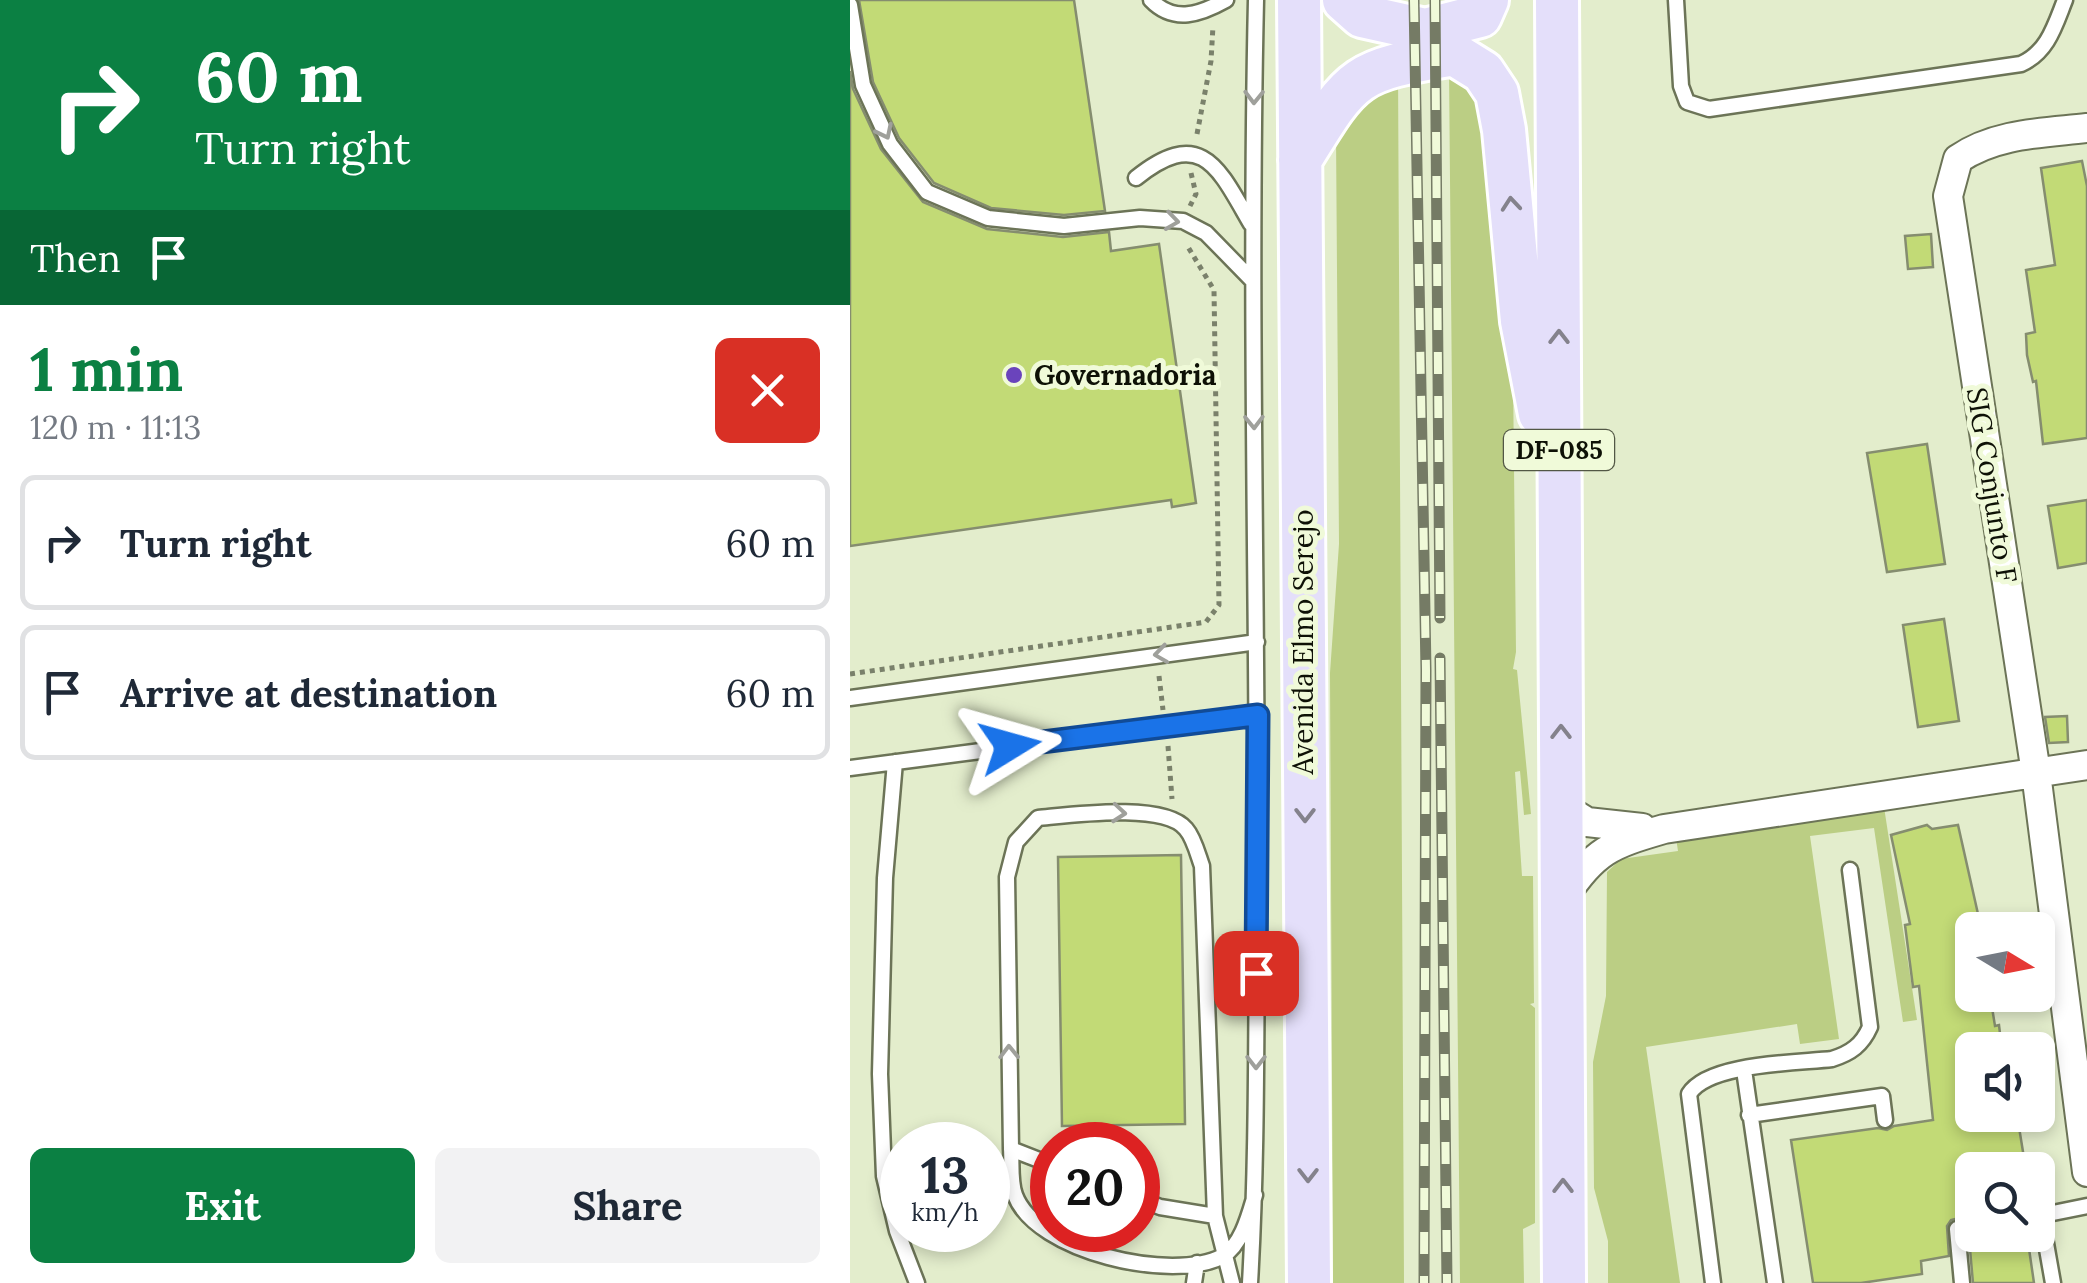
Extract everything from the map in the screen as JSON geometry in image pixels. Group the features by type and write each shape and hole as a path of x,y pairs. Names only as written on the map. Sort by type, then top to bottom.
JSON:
{"main road":[{"name":"Avenida Elmo Serejo","path":"1299,0 1309,1283"},
{"path":"1344,0 1362,16 1425,30 1480,16 1487,0"},
{"name":"DF-085","path":"1562,8 1559,508 1564,1283"},
{"path":"1299,161 1340,95 1366,73 1454,54 1482,72 1497,93 1504,130 1522,321 1559,508"}],"street":[{"name":"SIG Conjunto F","path":"2087,128 2002,139 1976,147 1958,158 1948,196 2036,773 2087,1172"},
{"path":"1562,900 1580,874 1612,844 1664,829 2087,766"},
{"path":"1561,806 1587,822 1664,829"}],"lane":[{"path":"1151,0 1163,11 1189,15 1226,0"},
{"path":"1250,1283 1255,1195 1258,715 1251,224 1256,0"},
{"path":"1676,0 1681,86 1687,102 1709,109 2021,64 2033,58 2049,39 2065,0"},
{"path":"850,5 863,86 890,144 927,192 988,218 1064,226 1140,218 1183,221 1206,232 1252,280"},
{"path":"1136,178 1152,165 1193,152 1207,158 1221,174 1251,224"},
{"path":"850,698 1257,642"},
{"path":"850,768 1258,715"},
{"path":"895,762 885,878 880,1054 884,1176 897,1231 916,1283"},
{"path":"1232,1283 1224,1255 1215,1216 1202,866 1187,830 1172,817 1102,812 1038,818 1016,842 1007,877 1011,1149 1014,1194 1023,1210 1085,1252 1141,1267 1174,1269 1224,1255 1243,1231 1255,1195"},
{"path":"1713,1283 1688,1108 1690,1094 1696,1084 1716,1073 1832,1059 1850,1052 1865,1038 1870,1026 1850,870"},
{"path":"1744,1070 1774,1283"},
{"path":"1749,1116 1882,1096 1885,1120"},
{"path":"1011,1149 1030,1156"},
{"path":"1160,1206 1215,1216"},
{"path":"2055,1213 2087,1206"},
{"path":"1959,1252 1962,1283"},
{"path":"2047,1252 2053,1283"},
{"path":"1194,1283 1197,1263"}],"path":[{"path":"850,674 1206,622 1219,604 1214,290 1179,231 1196,194 1188,164 1212,61 1214,23 1208,10"}],"green space":[{"path":"1398,67 1404,1283 1333,1283 1330,673 1339,544 1336,134"},
{"path":"1449,68 1457,68 1489,111 1492,251 1513,374 1513,669 1517,670 1531,814 1524,815 1520,771 1515,772 1522,876 1533,876 1534,1003 1530,1004 1535,1008 1535,1223 1523,1229 1524,1283 1460,1283"},
{"path":"1884,807 1917,1020 1903,1022 1874,828 1810,836 1839,1039 1800,1044 1797,1024 1646,1047 1680,1283 1608,1283 1608,1241 1594,1188 1593,1062 1606,996 1607,872 1621,859 1678,851 1676,838"}],"building":[{"path":"859,0 1074,0 1105,211 1064,215 991,208 934,183 899,138 873,82"},
{"name":"Governadoria","path":"850,71 853,89 881,149 923,202 987,229 1063,237 1109,232 1111,251 1159,244 1196,503 1172,507 1171,500 850,546"},
{"path":"2082,161 2087,186 2087,438 2043,444 2036,381 2033,382 2027,355 2026,334 2035,332 2026,270 2055,265 2041,168"},
{"path":"1931,234 1933,267 1908,269 1905,236"},
{"path":"1927,444 1945,564 1887,572 1867,453"},
{"path":"2087,500 2087,563 2058,568 2048,506"},
{"path":"1944,619 1959,721 1918,727 1903,625"},
{"path":"2067,716 2068,742 2049,743 2045,717"},
{"path":"1927,825 1932,829 1958,825 1978,912 1955,912 1955,1012 1993,1012 2000,1032 1955,1032 1955,1132 2020,1132 2023,1152 1955,1152 1955,1219 1947,1226 1949,1256 1921,1261 1922,1274 1861,1283 1813,1283 1791,1140 1887,1130 1933,1120 1919,986 1913,987 1905,925 1910,924 1891,835"},
{"path":"1181,855 1185,1124 1062,1122 1058,857"},
{"path":"1970,1252 2029,1252 2034,1283 1973,1283"}],"railway":[{"path":"1414,0 1426,670 1424,1283"},
{"path":"1435,0 1440,618"},
{"path":"1440,658 1447,1283"}],"place":[{"name":"Governadoria","path":"1014,375"}],"route":[{"path":"1010,746 1258,715 1256,973"}]}
